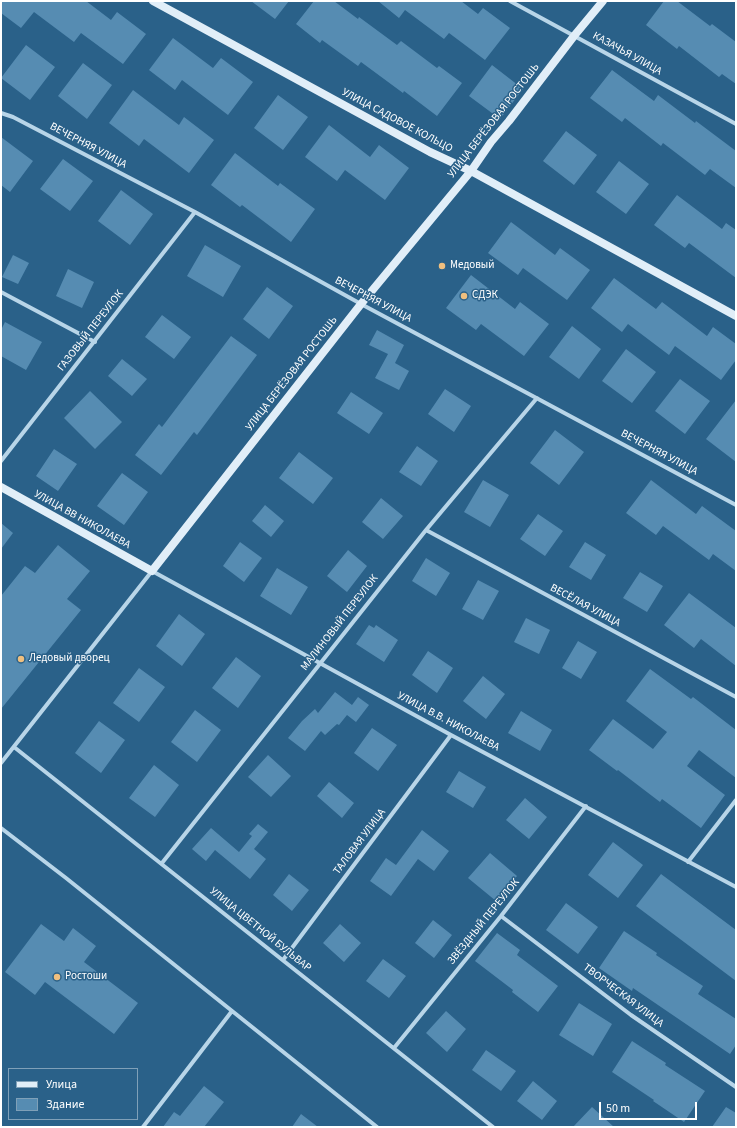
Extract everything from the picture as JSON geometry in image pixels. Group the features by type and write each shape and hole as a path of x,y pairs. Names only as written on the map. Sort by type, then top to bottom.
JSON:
{"street":[{"name":"УЛИЦА САДОВОЕ КОЛЬЦО","path":"153,1 736,316"},
{"name":"КАЗАЧЬЯ УЛИЦА","path":"510,1 736,124"},
{"name":"УЛИЦА БЕРЁЗОВАЯ РОСТОШЬ","path":"1,763 360,304 470,171 490,142 509,121 574,36 603,1"},
{"name":"ВЕЧЕРНЯЯ УЛИЦА","path":"1,114 13,117 195,212 360,304 736,505"},
{"name":"ГАЗОВЫЙ ПЕРЕУЛОК","path":"1,461 195,212"},
{"path":"1,292 95,342"},
{"name":"МАЛИНОВЫЙ ПЕРЕУЛОК","path":"162,863 426,530 537,398"},
{"name":"УЛИЦА ВВ НИКОЛАЕВА","path":"1,488 152,571"},
{"name":"ВЕСЁЛАЯ УЛИЦА","path":"426,530 736,697"},
{"name":"УЛИЦА В.В. НИКОЛАЕВА","path":"152,571 451,735 736,887"},
{"name":"ТАЛОВАЯ УЛИЦА","path":"283,960 451,735"},
{"name":"УЛИЦА ЦВЕТНОЙ БУЛЬВАР","path":"14,747 493,1127"},
{"path":"688,862 736,800"},
{"name":"ЗВЁЗДНЫЙ ПЕРЕУЛОК","path":"394,1048 501,916 586,806"},
{"path":"1,828 377,1127"},
{"name":"ТВОРЧЕСКАЯ УЛИЦА","path":"501,916 631,1015 736,1087"},
{"path":"144,1127 232,1011"}],"building":[{"path":"1,1 86,1 111,20 117,12 146,34 123,64 81,33 74,42 34,12 21,28 1,13"},
{"path":"251,1 289,1 275,19"},
{"path":"314,1 334,1 397,45 401,41 437,68 439,66 462,83 437,116 404,91 403,93 361,62 358,66 322,40 320,43 296,24"},
{"path":"378,1 461,1 478,14 483,8 510,28 485,60 449,33 444,39 405,10 399,18"},
{"path":"664,1 677,1 710,26 712,24 736,42 736,84 722,74 719,77 679,46 677,49 646,25"},
{"path":"173,38 213,68 221,58 253,82 228,115 182,80 175,90 149,70"},
{"path":"26,45 55,67 30,100 1,78"},
{"path":"83,63 112,85 87,119 58,96"},
{"path":"492,65 523,89 500,119 469,96"},
{"path":"612,70 654,101 658,95 736,151 736,188 710,169 705,175 663,143 661,146 625,118 622,122 590,98"},
{"path":"133,90 179,125 184,117 214,140 189,173 144,139 139,146 109,123"},
{"path":"278,95 308,117 283,150 254,128"},
{"path":"329,125 370,157 379,145 409,168 385,200 345,170 337,181 305,157"},
{"path":"566,131 597,155 574,185 543,161"},
{"path":"1,137 33,161 10,192 1,185"},
{"path":"235,153 278,186 280,183 315,209 291,242 242,205 240,207 211,185"},
{"path":"63,159 93,181 70,211 40,189"},
{"path":"619,161 649,184 626,214 596,192"},
{"path":"121,190 153,214 130,245 98,221"},
{"path":"677,195 722,229 726,223 736,230 736,278 689,243 685,248 654,225"},
{"path":"511,222 555,255 560,248 590,270 567,300 523,268 518,275 488,253"},
{"path":"205,245 241,266 223,297 187,276"},
{"path":"13,255 29,263 18,284 2,277"},
{"path":"68,269 94,282 82,308 56,296"},
{"path":"471,275 515,309 520,302 549,324 524,356 481,324 476,330 446,308"},
{"path":"614,278 656,309 662,302 707,336 713,327 736,344 736,360 721,380 675,346 669,355 628,324 622,332 591,308"},
{"path":"267,287 293,306 269,339 243,319"},
{"path":"162,315 191,337 174,359 145,337"},
{"path":"5,322 42,342 26,370 1,356 1,330"},
{"path":"572,326 601,349 579,379 549,357"},
{"path":"377,330 404,345 395,363 409,371 399,390 375,378 388,354 369,345"},
{"path":"231,336 257,355 197,435 194,432 161,475 135,455 159,424 162,427"},
{"path":"626,349 656,372 632,403 602,381"},
{"path":"122,359 147,379 132,396 108,376"},
{"path":"680,379 710,401 685,434 655,411"},
{"path":"445,389 471,406 454,432 428,414"},
{"path":"90,391 122,422 95,449 64,418"},
{"path":"351,392 383,413 369,434 337,413"},
{"path":"736,400 736,462 706,439"},
{"path":"555,430 584,452 559,485 530,463"},
{"path":"417,446 438,461 421,486 399,472"},
{"path":"54,449 77,464 58,491 36,476"},
{"path":"299,452 333,478 313,504 279,478"},
{"path":"122,473 148,492 124,525 97,506"},
{"path":"483,480 509,495 490,527 464,512"},
{"path":"651,480 696,514 702,506 736,531 736,571 713,554 709,560 663,526 656,535 626,513"},
{"path":"381,498 403,516 383,539 362,522"},
{"path":"265,505 284,521 271,537 252,521"},
{"path":"538,514 563,531 545,556 520,539"},
{"path":"1,523 13,533 1,549"},
{"path":"240,542 262,558 244,582 223,566"},
{"path":"585,542 606,555 591,580 569,567"},
{"name":"Ледовый дворец","path":"58,545 90,571 67,599 81,610 1,709 1,596 25,566 35,573"},
{"path":"348,550 367,566 347,592 327,576"},
{"path":"426,558 450,573 436,596 412,581"},
{"path":"277,568 308,587 291,615 260,596"},
{"path":"640,572 663,586 647,612 623,598"},
{"path":"478,580 499,591 483,620 462,609"},
{"path":"689,593 736,628 736,666 701,639 694,648 664,625"},
{"path":"179,614 205,634 182,666 156,646"},
{"path":"526,618 550,630 539,654 514,642"},
{"path":"369,625 374,628 376,625 398,640 384,662 356,644"},
{"path":"578,641 597,652 581,679 562,668"},
{"path":"428,651 453,668 437,693 412,675"},
{"path":"236,657 261,676 238,708 212,688"},
{"path":"139,668 165,687 139,722 113,703"},
{"path":"650,669 691,699 693,697 736,730 736,778 699,750 687,766 725,795 701,828 662,799 660,802 589,750 613,719 653,749 667,732 626,701"},
{"path":"483,676 505,694 486,719 463,701"},
{"path":"335,692 352,705 358,697 369,705 356,722 347,715 339,725 337,724 325,735 321,731 305,751 288,738 302,721 315,709 318,713"},
{"path":"195,710 221,730 197,762 171,742"},
{"path":"521,711 552,730 540,751 508,733"},
{"path":"99,721 125,740 101,773 75,753"},
{"path":"372,728 397,745 378,771 354,753"},
{"path":"268,755 291,776 271,797 248,777"},
{"path":"154,765 179,785 155,817 129,798"},
{"path":"459,771 486,787 473,808 446,792"},
{"path":"329,782 354,803 342,818 317,796"},
{"path":"525,798 547,817 529,839 506,820"},
{"path":"258,824 268,832 254,849 266,859 250,879 215,850 206,861 192,849 211,828 239,852 252,836 249,834"},
{"path":"422,830 449,851 434,871 418,859 391,896 370,881 386,858 396,865"},
{"path":"613,842 643,865 618,898 588,875"},
{"path":"490,853 517,876 496,901 468,878"},
{"path":"289,874 309,890 292,911 273,895"},
{"path":"661,874 736,930 736,981 636,906"},
{"path":"566,903 598,927 578,954 546,930"},
{"path":"433,920 452,935 434,958 415,943"},
{"name":"Ростоши","path":"41,924 64,941 73,928 96,946 84,962 138,1003 114,1034 45,982 35,995 5,972"},
{"path":"340,924 361,943 344,962 323,943"},
{"path":"624,931 657,953 656,955 703,986 698,994 736,1019 736,1045 730,1054 633,988 632,991 599,968"},
{"path":"497,933 520,950 517,955 558,986 538,1012 512,992 513,990 475,961"},
{"path":"383,959 406,976 389,998 366,981"},
{"path":"579,1003 612,1024 593,1056 559,1035"},
{"path":"446,1011 466,1029 447,1052 426,1033"},
{"path":"632,1041 705,1091 684,1122 612,1072"},
{"path":"486,1050 516,1071 501,1091 472,1070"},
{"path":"533,1081 557,1101 542,1120 517,1101"},
{"path":"204,1086 224,1102 204,1127 163,1127 174,1112 180,1116"},
{"path":"592,1107 614,1127 573,1127"},
{"path":"726,1107 736,1113 736,1127 712,1127"},
{"path":"301,1114 318,1127 292,1127"}],"place":[{"name":"Медовый","path":"442,266"},
{"name":"СДЭК","path":"464,296"},
{"name":"Ледовый дворец","path":"21,659"},
{"name":"Ростоши","path":"57,977"}]}
